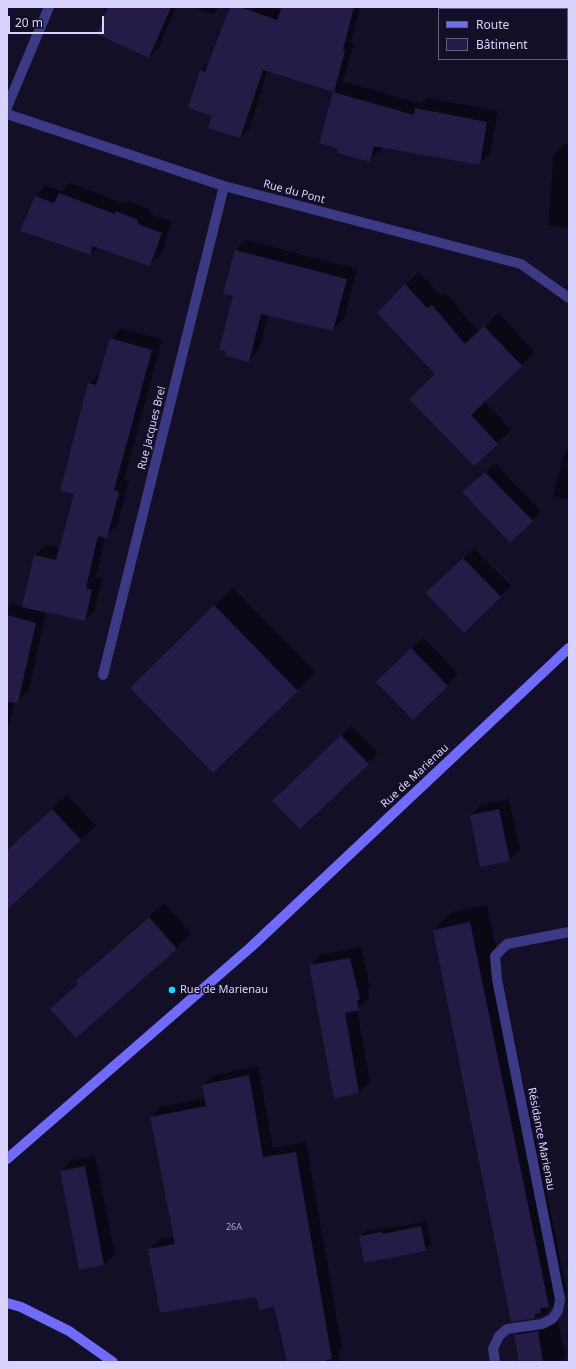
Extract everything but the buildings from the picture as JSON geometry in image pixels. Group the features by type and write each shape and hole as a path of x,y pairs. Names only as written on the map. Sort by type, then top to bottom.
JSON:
{"street":[{"path":"7,107 49,7"},
{"name":"Rue du Pont","path":"7,114 224,186 521,264 569,298"},
{"name":"Rue Jacques Brel","path":"103,675 224,186"},
{"name":"Rue de Marienau","path":"8,1160 251,947 569,648"},
{"name":"Résidance Marienau","path":"495,1362 492,1349 499,1336 507,1329 542,1324 552,1319 558,1311 560,1299 497,979 495,956 507,944 569,932"},
{"path":"7,1303 21,1307 69,1330 113,1362"}],"place":[{"name":"Rue de Marienau","path":"172,990"}]}
